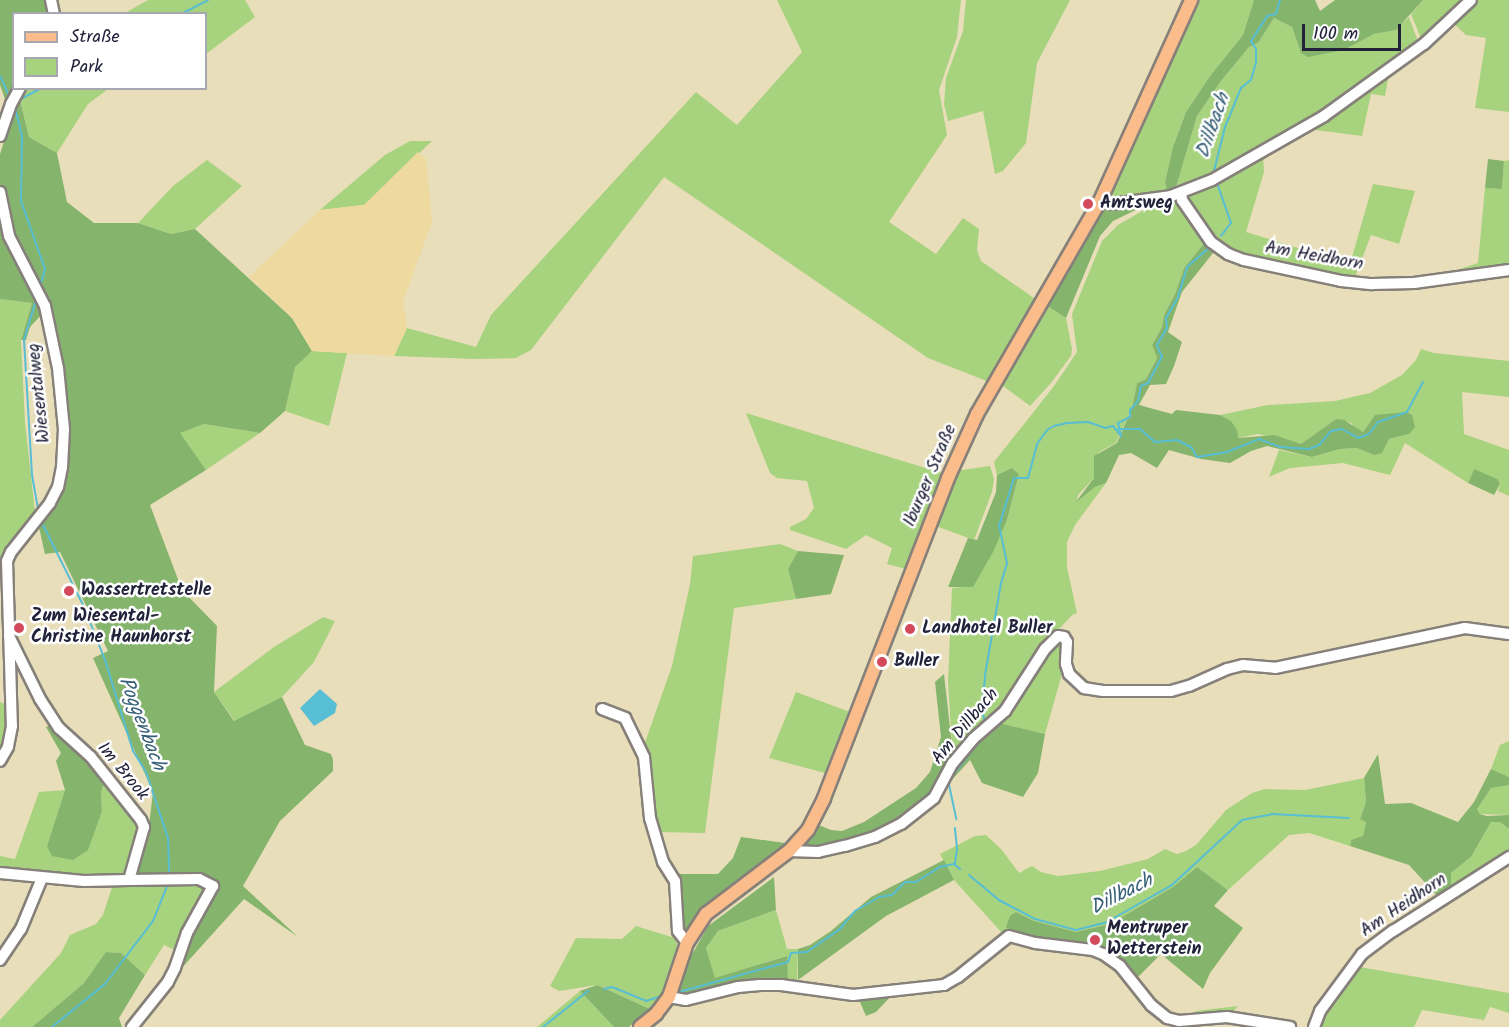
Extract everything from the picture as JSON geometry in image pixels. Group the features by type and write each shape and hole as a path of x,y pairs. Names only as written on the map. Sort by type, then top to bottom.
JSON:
{"main road":[{"name":"Iburger Straße","path":"640,1027 656,1014 669,997 687,944 706,914 789,851 808,830 824,798 944,489 977,414 1100,201 1191,0"}],"street":[{"path":"1100,201 1112,204 1181,193 1215,178 1342,104 1424,44 1471,0"},
{"path":"0,136 15,96"},
{"name":"Wiesentalweg","path":"0,192 9,236 45,306 58,368 64,429 62,467 58,487 50,503 10,552 7,561 7,633 12,726 8,747 0,761"},
{"name":"Am Heidhorn","path":"1181,193 1182,200 1211,242 1228,254 1244,260 1341,281 1372,284 1414,283 1509,270"},
{"name":"Am Dillbach","path":"789,851 818,852 875,837 901,824 918,811 934,798 954,763 974,739 1005,711 1045,649 1058,636 1064,637 1067,642 1066,663 1069,674 1084,688 1102,691 1171,691 1189,686 1227,669 1243,666 1275,668 1465,628 1509,634"},
{"name":"Im Brook","path":"7,633 40,699 59,728 92,757 141,820 144,827 129,880"},
{"path":"602,709 625,718 629,722 644,757 650,818 663,862 675,881 678,931 687,944"},
{"name":"Am Heidhorn","path":"1314,1027 1320,1011 1362,954 1393,931 1509,857"},
{"path":"0,873 105,882 199,879 213,886 187,933 176,968 168,982 132,1027"},
{"path":"2,955 21,929 42,878"},
{"path":"669,997 686,1000 729,989 760,985 853,995 944,985 958,977 1009,936 1093,950 1103,954 1120,966 1160,1014 1174,1024 1227,1017 1290,1027"}],"green space":[{"path":"0,0 46,0 48,12 12,12 13,90 6,102 0,85"},
{"path":"148,0 245,0 255,17 207,53 207,12 127,12"},
{"path":"777,0 961,0 957,37 939,90 947,135 889,222 936,254 963,218 979,229 977,250 981,261 1038,301 989,382 928,358 664,177 531,350 516,358 394,356 407,328 476,347 491,315 696,92 737,125 802,52"},
{"path":"966,0 1070,0 1037,63 1026,143 1003,171 995,174 983,111 948,121 944,104 946,78 963,31"},
{"path":"1196,0 1254,0 1243,35 1210,76 1186,112 1173,147 1165,182 1167,191 1111,199 1110,194 1153,102"},
{"path":"1254,0 1315,0 1320,11 1335,0 1423,0 1396,30 1374,34 1344,50 1308,57 1301,53 1292,27 1274,18 1258,43 1249,47 1221,81 1197,116 1177,184 1172,191 1167,191 1165,182 1173,147 1186,112 1210,76 1243,35"},
{"path":"1423,0 1467,0 1422,41 1411,14"},
{"path":"1474,0 1509,0 1509,112 1475,108 1486,38 1466,35 1451,21"},
{"path":"1409,17 1419,44 1323,113 1211,177 1172,191 1177,184 1197,116 1221,81 1249,47 1258,43 1274,18 1292,27 1301,53 1344,50 1374,34 1395,30"},
{"path":"1389,73 1385,96 1371,94 1362,136 1308,129"},
{"path":"23,90 107,90 88,104 57,153 29,137 19,96"},
{"path":"19,96 29,137 57,153 67,202 94,223 138,223 171,234 195,229 292,318 312,351 295,367 285,411 260,433 204,424 180,433 206,470 150,505 182,590 217,626 214,692 234,721 282,697 305,745 331,754 333,760 333,771 280,821 243,886 298,937 244,899 180,970 178,969 190,934 217,885 135,876 149,825 153,792 93,658 108,651 60,552 45,554 38,523 52,505 67,427 44,312 30,327 26,340 21,340 32,303 0,299 0,154"},
{"path":"410,141 432,141 364,205 320,210 385,155"},
{"path":"1263,155 1264,172 1246,232 1350,264 1373,184 1415,191 1399,244 1371,235 1354,280 1229,252 1213,240 1185,200 1187,194"},
{"path":"1488,159 1504,161 1502,189 1485,188"},
{"path":"207,160 242,186 195,229 171,234 138,223 173,186"},
{"path":"1509,160 1509,267 1426,280 1478,263 1485,188 1502,189 1504,161"},
{"path":"1144,201 1146,205 1113,221 1100,236 1066,318 1046,305 1101,211"},
{"path":"1178,201 1206,241 1184,268 1175,294 1164,315 1162,327 1152,345 1157,358 1146,379 1137,383 1132,408 1116,443 1099,452 1094,466 1094,478 1078,495 1077,501 1095,487 1106,483 1075,525 1067,542 1067,567 1077,613 1072,615 1050,639 1003,710 969,742 952,746 948,682 952,588 973,586 1007,520 1019,474 1012,468 997,475 994,462 1054,386 1077,352 1072,314 1102,241 1118,225 1144,210"},
{"path":"1206,241 1217,248 1182,292 1168,332 1182,342 1174,366 1166,384 1150,385 1139,405 1172,414 1176,410 1220,415 1231,421 1237,430 1238,438 1274,435 1301,444 1336,419 1344,420 1363,432 1375,415 1407,412 1412,415 1415,427 1409,434 1389,439 1382,453 1374,455 1357,448 1340,449 1312,457 1267,446 1251,451 1230,463 1201,459 1169,450 1157,468 1131,453 1119,455 1106,483 1095,487 1075,503 1094,478 1094,456 1117,443 1132,408 1137,383 1146,379 1157,358 1152,345 1162,327 1164,315 1175,294 1184,268"},
{"path":"0,299 32,303 21,340 25,422 35,512 0,557"},
{"path":"1046,305 1066,318 1072,349 1071,356 1030,406 999,383"},
{"path":"1421,349 1434,353 1509,361 1509,397 1462,392 1464,434 1509,450 1509,496 1498,491 1500,484 1474,469 1468,483 1405,443 1390,475 1343,463 1290,468 1269,477 1279,450 1312,457 1340,449 1357,448 1374,455 1384,449 1389,439 1409,434 1375,415 1363,432 1351,423 1336,419 1301,444 1258,434 1238,438 1231,421 1220,415 1268,405 1335,401 1370,393 1402,375 1416,360"},
{"path":"312,351 347,353 329,426 285,411 295,366"},
{"path":"746,413 945,474 906,569 887,564 892,548 866,535 846,549 790,530 790,527 806,519 814,508 807,481 777,478 770,473"},
{"path":"204,424 260,433 206,470 179,433"},
{"path":"990,466 994,479 992,492 974,540 933,525 955,471"},
{"path":"1012,468 1019,474 1007,520 993,552 973,587 948,587 968,538 977,540 996,492 997,475"},
{"path":"1474,469 1497,479 1500,484 1494,495 1468,483"},
{"path":"780,544 798,551 788,569 796,599 734,608 705,833 659,832 653,817 643,748 672,666 690,584 693,556"},
{"path":"798,551 844,555 831,594 796,599 788,569"},
{"path":"323,617 335,621 314,662 282,697 235,721 214,692 274,647"},
{"path":"1062,640 1062,674 1045,734 999,723 1054,642"},
{"path":"944,674 952,746 969,742 999,723 1045,734 1038,773 1023,797 982,783 970,760 940,793 931,795 900,820 874,834 844,844 802,849 801,846 816,824 831,830 842,831 864,822 916,788 930,772 941,737 935,682"},
{"path":"796,692 850,712 825,773 769,758"},
{"path":"0,702 7,705 8,725 0,752"},
{"path":"53,724 105,779 101,793 102,811 88,850 73,860 52,856 47,846 65,790 56,761 61,753 46,727"},
{"path":"1509,741 1509,777 1491,769 1500,745"},
{"path":"1378,754 1385,804 1411,803 1458,822 1474,802 1491,769 1509,777 1509,785 1491,788 1477,809 1480,814 1487,816 1509,815 1509,829 1500,822 1491,822 1471,857 1451,873 1451,889 1439,898 1409,865 1350,846 1351,840 1363,836 1366,822 1360,819 1366,802 1364,778"},
{"path":"1364,778 1366,802 1360,819 1366,821 1363,837 1351,840 1350,846 1309,833 1289,835 1228,890 1197,867 1173,887 1110,924 1076,932 1034,921 1016,912 1011,932 1003,934 954,880 940,854 975,836 986,835 1002,850 1019,873 1032,866 1041,872 1058,876 1100,871 1148,859 1165,849 1177,854 1186,851 1196,845 1226,810 1252,793 1265,789 1305,790"},
{"path":"105,779 136,818 138,828 124,875 116,879 0,870 0,856 15,859 39,792 65,790 47,846 102,811 101,793"},
{"path":"1509,785 1509,815 1480,814 1477,809 1491,787"},
{"path":"1491,822 1500,822 1509,829 1509,853 1451,889 1451,873 1471,857"},
{"path":"741,837 785,843 775,854 703,909 685,938 675,874 718,874 733,858"},
{"path":"944,860 954,880 886,916 798,980 798,949 810,945 831,931 871,897"},
{"path":"1197,867 1228,890 1214,906 1243,928 1210,973 1203,989 1161,954 1135,980 1121,962 1035,940 1011,932 1006,927 1010,916 1016,912 1034,921 1076,932 1110,924 1173,887"},
{"path":"774,877 776,910 718,931 706,948 715,978 787,956 788,982 678,996 690,958 708,926"},
{"path":"113,884 195,884 206,888 177,951 164,945 145,975 121,953 107,952 84,983 32,1027 0,1027 0,1020 61,953 70,935 96,924 103,915"},
{"path":"776,910 787,949 798,949 797,984 788,982 786,956 715,979 706,948 718,931"},
{"path":"636,926 675,938 677,945 673,971 664,990 650,1009 597,985 559,991 550,986 576,938 622,939"},
{"path":"106,952 121,953 145,975 119,1018 122,1027 32,1027 84,983"},
{"path":"1354,966 1509,993 1509,1013 1490,1007 1484,1020 1422,1010 1414,1027 1318,1027 1320,1019"},
{"path":"597,985 650,1009 629,1027 614,1027 580,991"},
{"path":"580,991 614,1027 537,1027"},
{"path":"893,994 876,1012 866,1016 860,1002 842,997"},
{"path":"1238,1006 1230,1015 1196,1018 1196,1011"}],"sand":[{"path":"418,152 426,159 432,222 403,301 407,328 394,356 312,351 292,318 249,277 320,210 364,205"}],"water":[{"path":"320,689 337,704 335,713 314,726 300,708"}],"waterway":[{"path":"185,12 208,0"},
{"name":"Dillbach","path":"1213,175 1225,127 1241,88 1251,80 1256,63 1256,49 1251,41 1267,16 1276,14 1280,0"},
{"path":"0,76 10,97"},
{"path":"17,101 37,90"},
{"path":"15,108 22,137 21,201 45,269 41,283"},
{"name":"Dillbach","path":"1217,183 1231,223 1221,236"},
{"path":"985,722 982,711 985,675 1001,583 1007,563 999,526 1014,478 1028,478 1037,444 1047,430 1054,426 1088,422 1105,428 1113,426 1121,436 1118,423 1130,417 1130,410 1138,401 1141,386 1148,383 1162,357 1157,345 1167,328 1166,318 1178,297 1187,267 1208,249"},
{"name":"Poggenbach","path":"36,300 24,340 32,475 38,510"},
{"path":"1118,429 1140,429 1155,442 1177,440 1191,447 1197,457 1227,452 1259,439 1280,447 1309,449 1319,445 1331,431 1342,429 1358,438 1369,434 1378,422 1407,412 1423,382"},
{"name":"Poggenbach","path":"42,523 84,607 105,660 133,751 146,772 168,838 169,874"},
{"path":"952,776 984,736"},
{"path":"948,780 956,819"},
{"name":"Dillbach","path":"969,875 999,900 1035,919 1076,930 1107,922 1172,885 1242,820 1272,814 1349,818"},
{"path":"955,828 957,848 955,863"},
{"name":"Dillbach","path":"679,992 788,962 791,953 807,952 839,930 855,911 879,897 892,895 905,882 916,882 940,867 954,864 960,869"},
{"name":"Poggenbach","path":"52,1027 105,984 153,921 168,884"},
{"name":"Dillbach","path":"604,989 612,987 646,1001 664,995"},
{"name":"Dillbach","path":"543,1027 588,991"}],"place":[{"name":"Amtsweg","path":"1088,204"},
{"name":"Wassertretstelle","path":"69,591"},
{"name":"Zum Wiesental- Christine Haunhorst","path":"19,628"},
{"name":"Landhotel Buller","path":"910,629"},
{"name":"Buller","path":"882,662"},
{"name":"Mentruper Wetterstein","path":"1095,940"}]}
